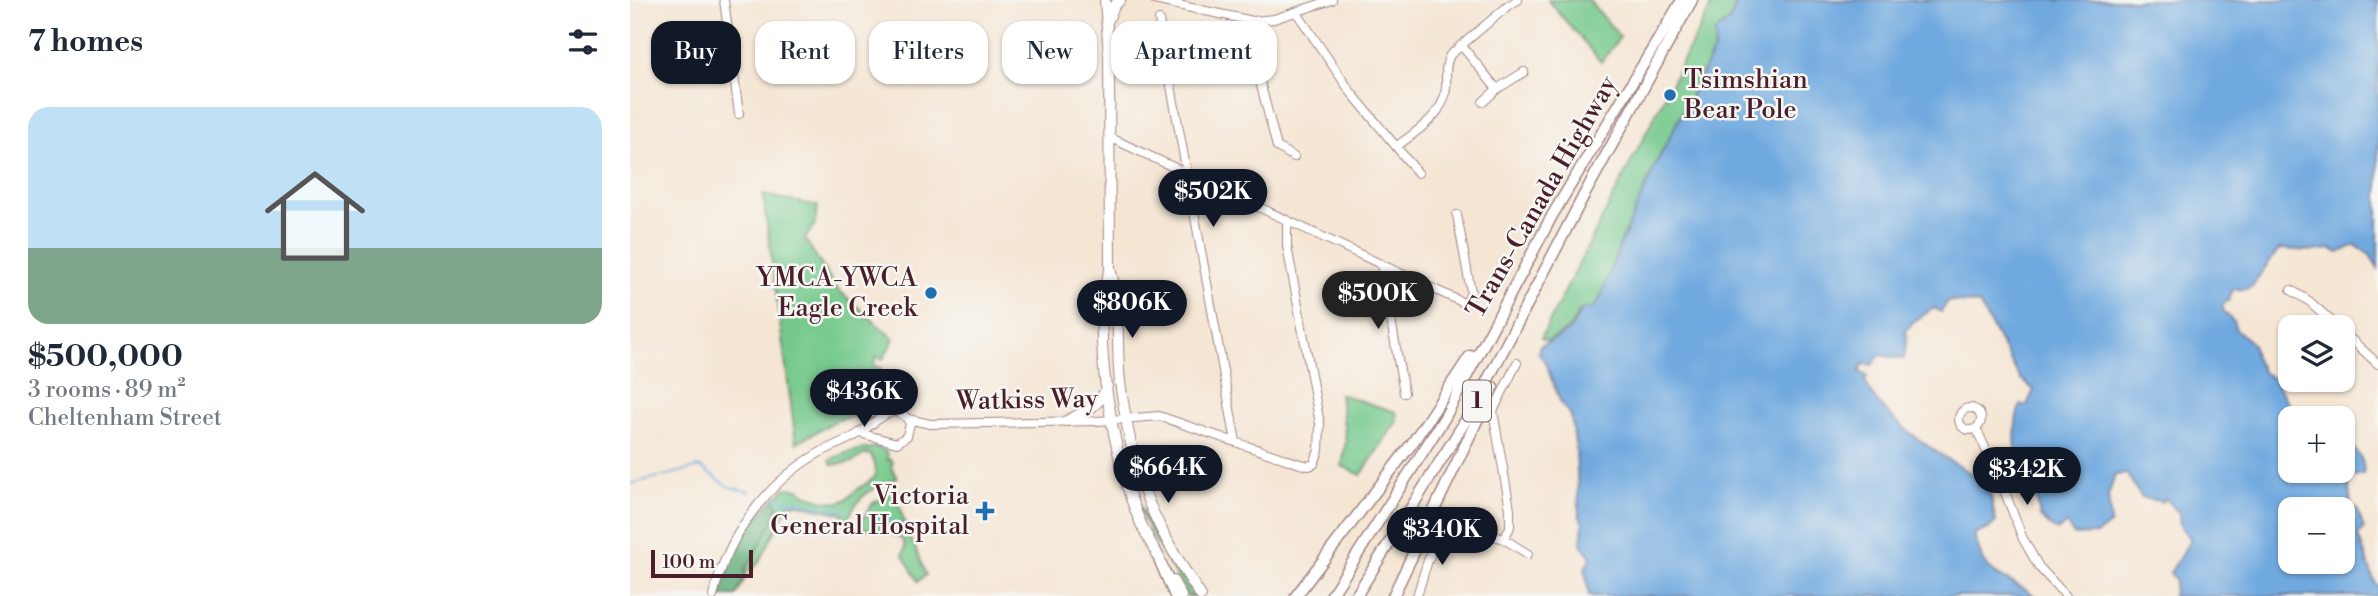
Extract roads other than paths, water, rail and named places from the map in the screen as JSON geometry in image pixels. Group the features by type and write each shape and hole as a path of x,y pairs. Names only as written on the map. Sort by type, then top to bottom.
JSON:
{"highway":[{"name":"Trans-Canada Highway","path":"1332,596 1445,417 1541,236 1682,0"},
{"name":"Trans-Canada Highway","path":"1356,596 1471,412 1583,197 1692,0"},
{"path":"1393,596 1515,341 1575,224 1583,197"},
{"path":"1294,596 1393,469 1450,389 1516,271 1541,236"},
{"path":"1156,552 1175,596"}],"main road":[{"path":"1105,0 1110,270 1115,285 1118,355 1126,418 1142,487 1174,551 1201,596"},
{"path":"1107,20 1120,0"},
{"path":"1110,270 1105,284 1103,349 1112,419 1128,488 1140,522 1181,596"},
{"path":"1066,421 1096,404 1107,386"}],"street":[{"path":"724,0 739,114"},
{"path":"1154,0 1195,5 1244,20 1261,21 1297,13 1332,0"},
{"path":"1397,146 1418,130 1443,102 1447,88 1447,60 1461,45 1518,0"},
{"path":"1297,13 1350,91 1418,173"},
{"path":"1159,20 1236,442"},
{"path":"1244,20 1277,147 1294,157"},
{"path":"1461,45 1497,89"},
{"path":"1483,102 1497,89 1524,72"},
{"path":"1109,137 1466,304 1471,292 1457,215"},
{"name":"Watkiss Way","path":"908,419 930,424 1149,416 1168,418 1300,464 1314,464 1319,450 1320,424 1287,246 1287,222"},
{"path":"1381,264 1404,393"},
{"path":"2291,290 2324,315"},
{"path":"2355,343 2378,364"},
{"path":"1504,539 1510,527 1510,509 1493,411 1517,363"},
{"path":"713,596 731,546 761,500 784,478 808,459 859,433 886,414 897,412 908,419 910,430 907,436 897,443 859,433"},
{"path":"881,419 878,429 882,439"},
{"name":"Watkiss Way","path":"910,430 930,424"},
{"path":"1976,428 2023,538 2039,567 2066,596"},
{"path":"1417,596 1439,533 1449,525 1457,524 1504,539 1528,554"}],"water":[{"path":"1738,0 2378,0 2378,268 2370,255 2355,245 2339,253 2331,249 2279,249 2253,285 2244,289 2233,289 2229,300 2222,305 2236,329 2253,344 2255,358 2263,372 2275,380 2278,392 2282,392 2290,406 2278,406 2278,483 2349,483 2350,497 2278,497 2278,574 2355,574 2355,508 2364,529 2358,535 2378,586 2378,596 2173,596 2175,579 2170,573 2191,539 2180,526 2179,513 2165,498 2162,502 2141,497 2127,474 2115,475 2108,496 2111,523 2097,534 2074,535 2066,524 2057,531 2040,517 2032,489 2015,466 2018,412 2021,405 2027,405 2034,390 2020,378 1979,304 1948,301 1941,312 1934,308 1913,322 1905,333 1904,359 1880,355 1872,365 1863,364 1859,371 1867,376 1865,380 1872,395 1900,425 1937,452 1988,483 1996,522 1988,529 1974,534 1979,550 1989,569 2035,596 1589,596 1585,569 1591,557 1581,544 1583,524 1579,514 1576,450 1571,416 1561,403 1544,360 1539,354 1539,348 1568,331 1584,308 1592,309 1599,301 1620,245 1656,164 1714,50 1714,33 1730,20"},
{"path":"2355,450 2363,463 2363,474 2355,476"}],"waterway":[{"path":"630,484 700,467 729,487 751,492"},
{"path":"773,497 844,511"},
{"path":"869,516 906,525"}],"place":[{"name":"Tsimshian Bear Pole","path":"1670,95"},
{"name":"YMCA-YWCA Eagle Creek","path":"931,293"},
{"name":"Victoria General Hospital","path":"985,511"}]}
